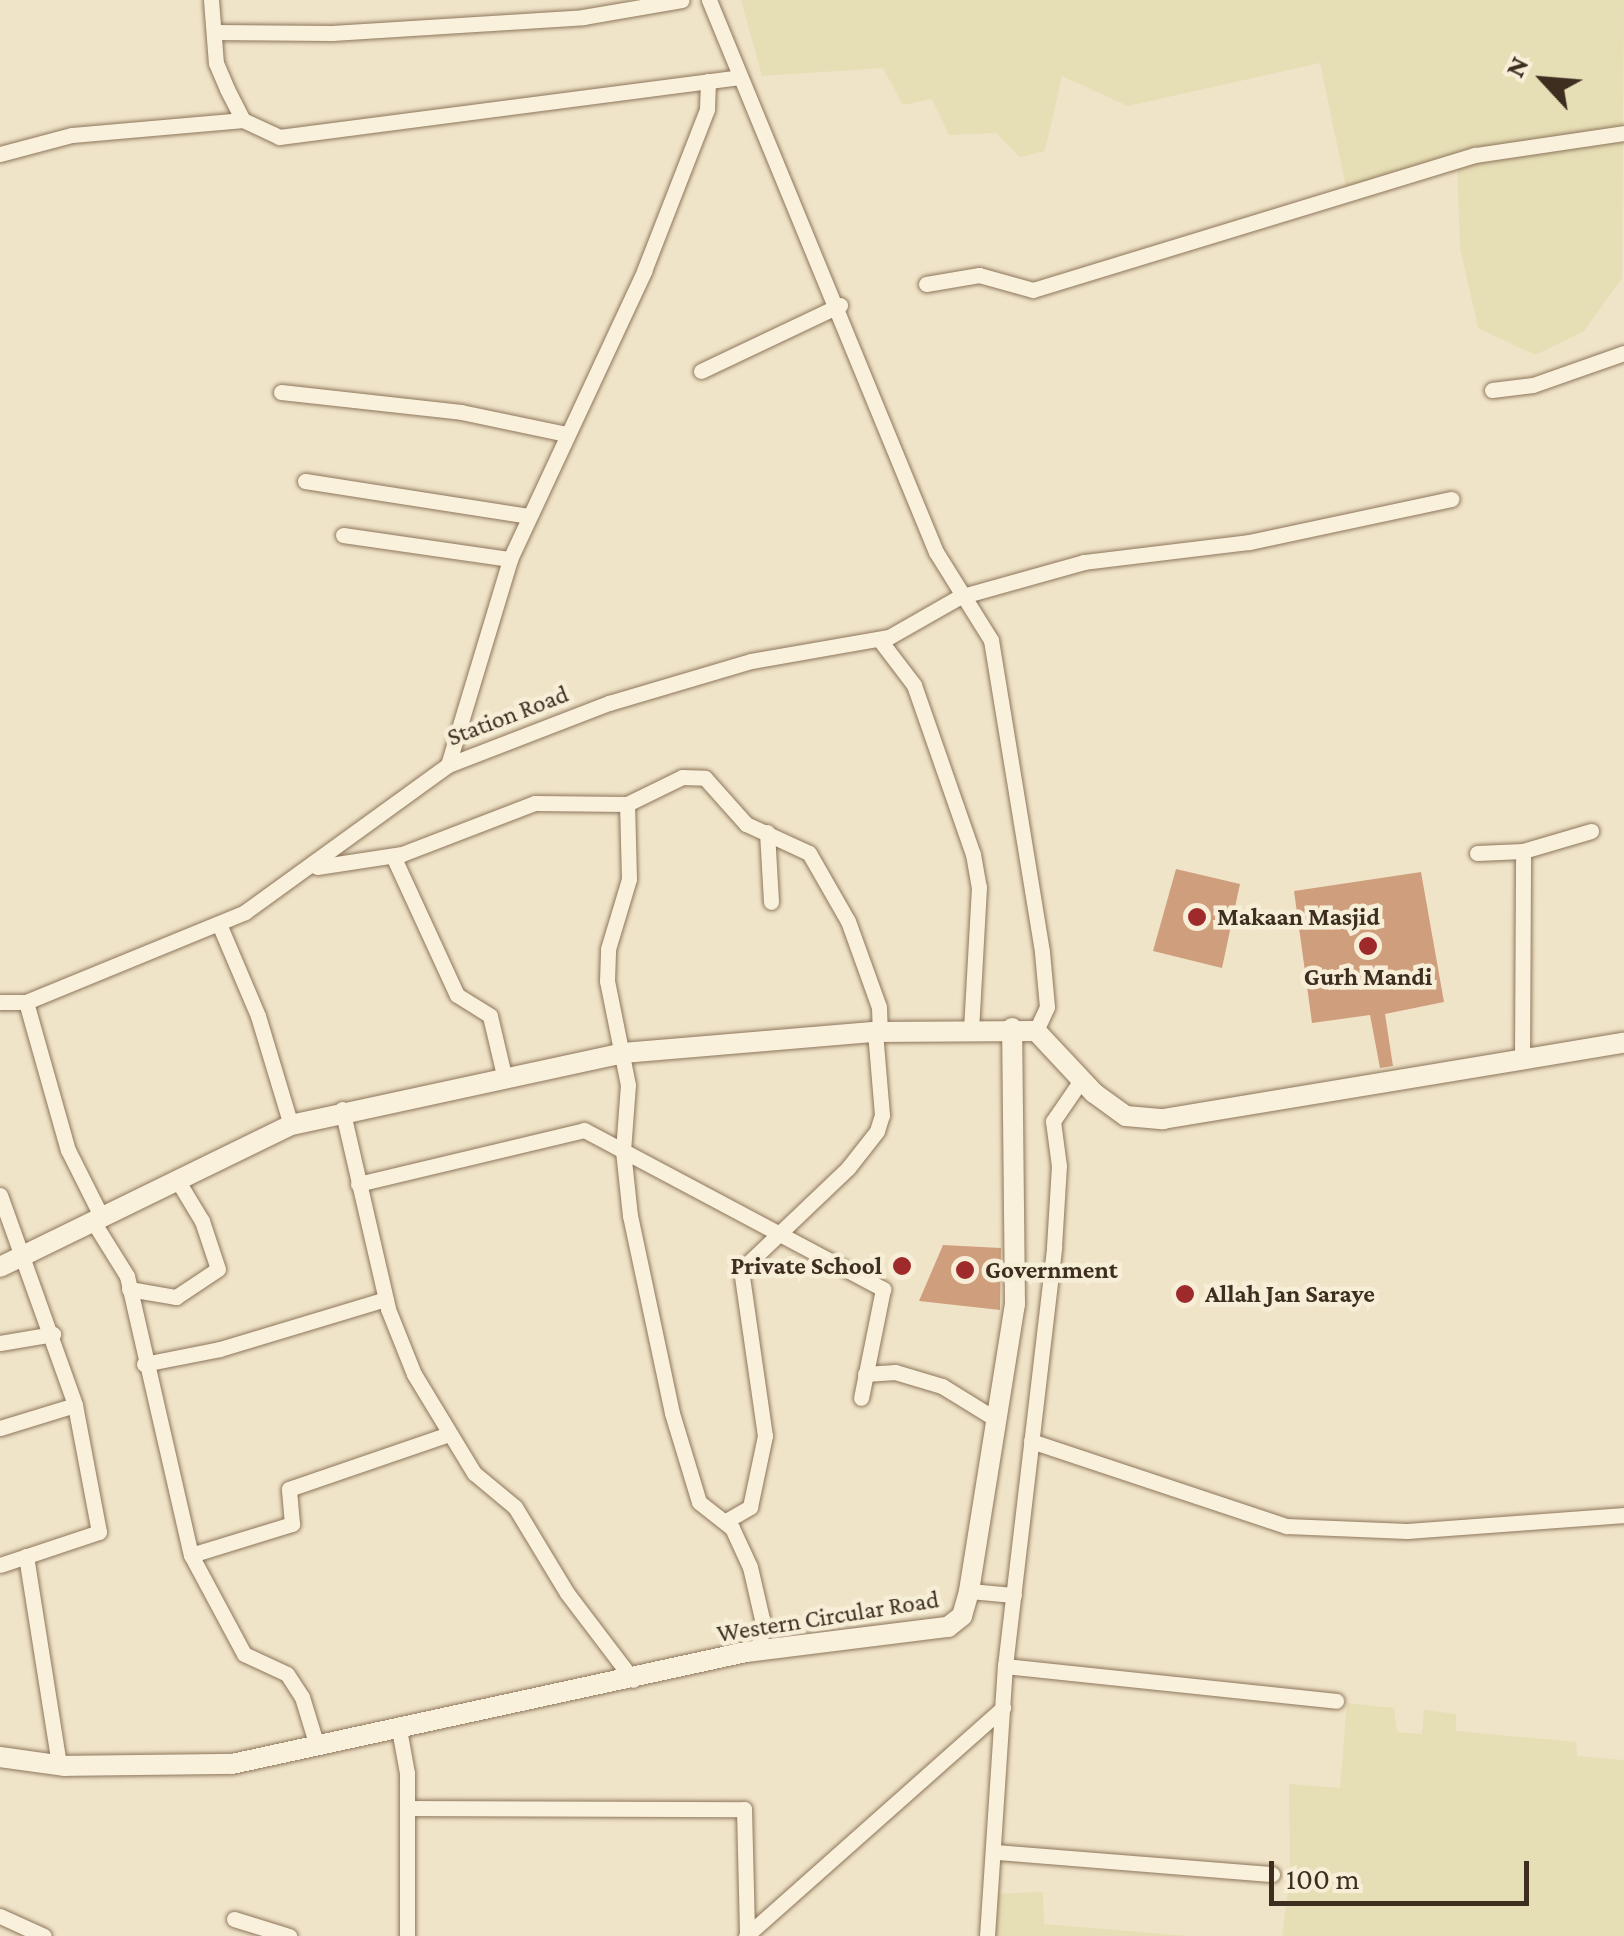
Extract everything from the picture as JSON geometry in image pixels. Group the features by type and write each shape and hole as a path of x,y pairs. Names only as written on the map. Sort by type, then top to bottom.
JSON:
{"main road":[{"path":"0,1268 291,1124 342,1109 623,1053 878,1032 1012,1028 1036,1031 1082,1080 1126,1116 1163,1120 1624,1043"},
{"name":"Western Circular Road","path":"0,1757 59,1765 232,1764 759,1650 948,1627 962,1616 969,1591 1015,1306 1012,1028"}],"street":[{"path":"211,0 216,64 244,120"},
{"path":"214,32 332,33 582,17 682,0"},
{"path":"710,0 738,77 840,305 959,597 980,616 992,640 1042,952 1046,1007 1036,1031"},
{"path":"0,154 72,135 244,120 279,137 738,77"},
{"path":"448,765 510,560 644,271 707,108 708,81"},
{"path":"926,284 979,276 1033,290 1474,156 1624,133"},
{"path":"700,371 840,305"},
{"path":"1492,390 1533,384 1624,353"},
{"path":"282,392 461,412 566,434"},
{"path":"304,481 528,516"},
{"name":"Station Road","path":"0,1002 26,1002 219,924 314,868 448,765 640,694 751,661 879,639 959,597 1084,562 1249,542 1451,499"},
{"path":"343,535 510,560"},
{"path":"879,639 914,685 974,854 979,887 971,1030"},
{"path":"314,868 393,856 535,804 627,804 682,777 705,778 746,824 800,846 830,880 873,988 882,1115 876,1131 779,1236 741,1270 764,1436 750,1507 726,1521"},
{"path":"627,804 630,880 608,964 609,1004 623,1053 629,1110 623,1151 632,1230 655,1310 672,1413 699,1502 726,1521 750,1567 762,1619 759,1650"},
{"path":"1477,853 1524,851 1591,831"},
{"path":"767,832 771,902"},
{"path":"1522,1061 1524,851"},
{"path":"393,856 457,995 490,1016 504,1076"},
{"path":"219,924 258,1016 291,1124"},
{"path":"26,1002 68,1150 129,1289 191,1555 244,1654 287,1674 317,1746"},
{"path":"988,1936 1005,1666 1055,1231 1059,1166 1053,1121 1082,1080"},
{"path":"342,1109 386,1299 414,1374 474,1473 515,1506 567,1593 633,1680"},
{"path":"358,1184 584,1130 883,1289 861,1398"},
{"path":"129,1289 176,1297 218,1269 202,1220 176,1178"},
{"path":"0,1195 53,1334 75,1405 99,1532 0,1565"},
{"path":"144,1364 220,1349 386,1299"},
{"path":"0,1343 53,1334"},
{"path":"866,1374 895,1372 942,1386 997,1420"},
{"path":"0,1428 75,1405"},
{"path":"191,1555 292,1524 290,1489 449,1434"},
{"path":"1031,1442 1286,1526 1407,1531 1624,1515"},
{"path":"26,1556 59,1765"},
{"path":"969,1591 1014,1595"},
{"path":"1005,1666 1336,1701"},
{"path":"746,1936 1003,1708"},
{"path":"399,1729 408,1808 407,1936"},
{"path":"408,1808 744,1809 746,1936"},
{"path":"996,1852 1272,1874"},
{"path":"0,1916 44,1936"},
{"path":"234,1918 289,1936"}],"shaded area":[{"path":"741,0 1624,0 1622,278 1584,331 1535,355 1478,328 1460,248 1457,163 1346,187 1320,63 1128,106 1062,76 1045,151 1020,157 996,133 949,135 932,99 903,105 883,68 762,76"},
{"path":"1347,1703 1394,1708 1397,1732 1422,1734 1424,1710 1456,1714 1456,1731 1576,1742 1577,1756 1624,1760 1624,1936 1282,1936 1290,1877 1289,1784 1340,1788"},
{"path":"1043,1892 1044,1924 1187,1936 990,1936 992,1894"}],"building":[{"name":"Makaan Masjid","path":"1176,869 1240,884 1222,968 1153,951"},
{"name":"Gurh Mandi","path":"1421,872 1444,1002 1385,1014 1393,1066 1380,1068 1370,1015 1312,1023 1294,891"},
{"name":"Government","path":"943,1245 1001,1248 1000,1310 919,1301"}],"place":[{"name":"Makaan Masjid","path":"1197,917"},
{"name":"Gurh Mandi","path":"1368,946"},
{"name":"Private School","path":"902,1266"},
{"name":"Government","path":"965,1270"},
{"name":"Allah Jan Saraye","path":"1185,1294"}]}
